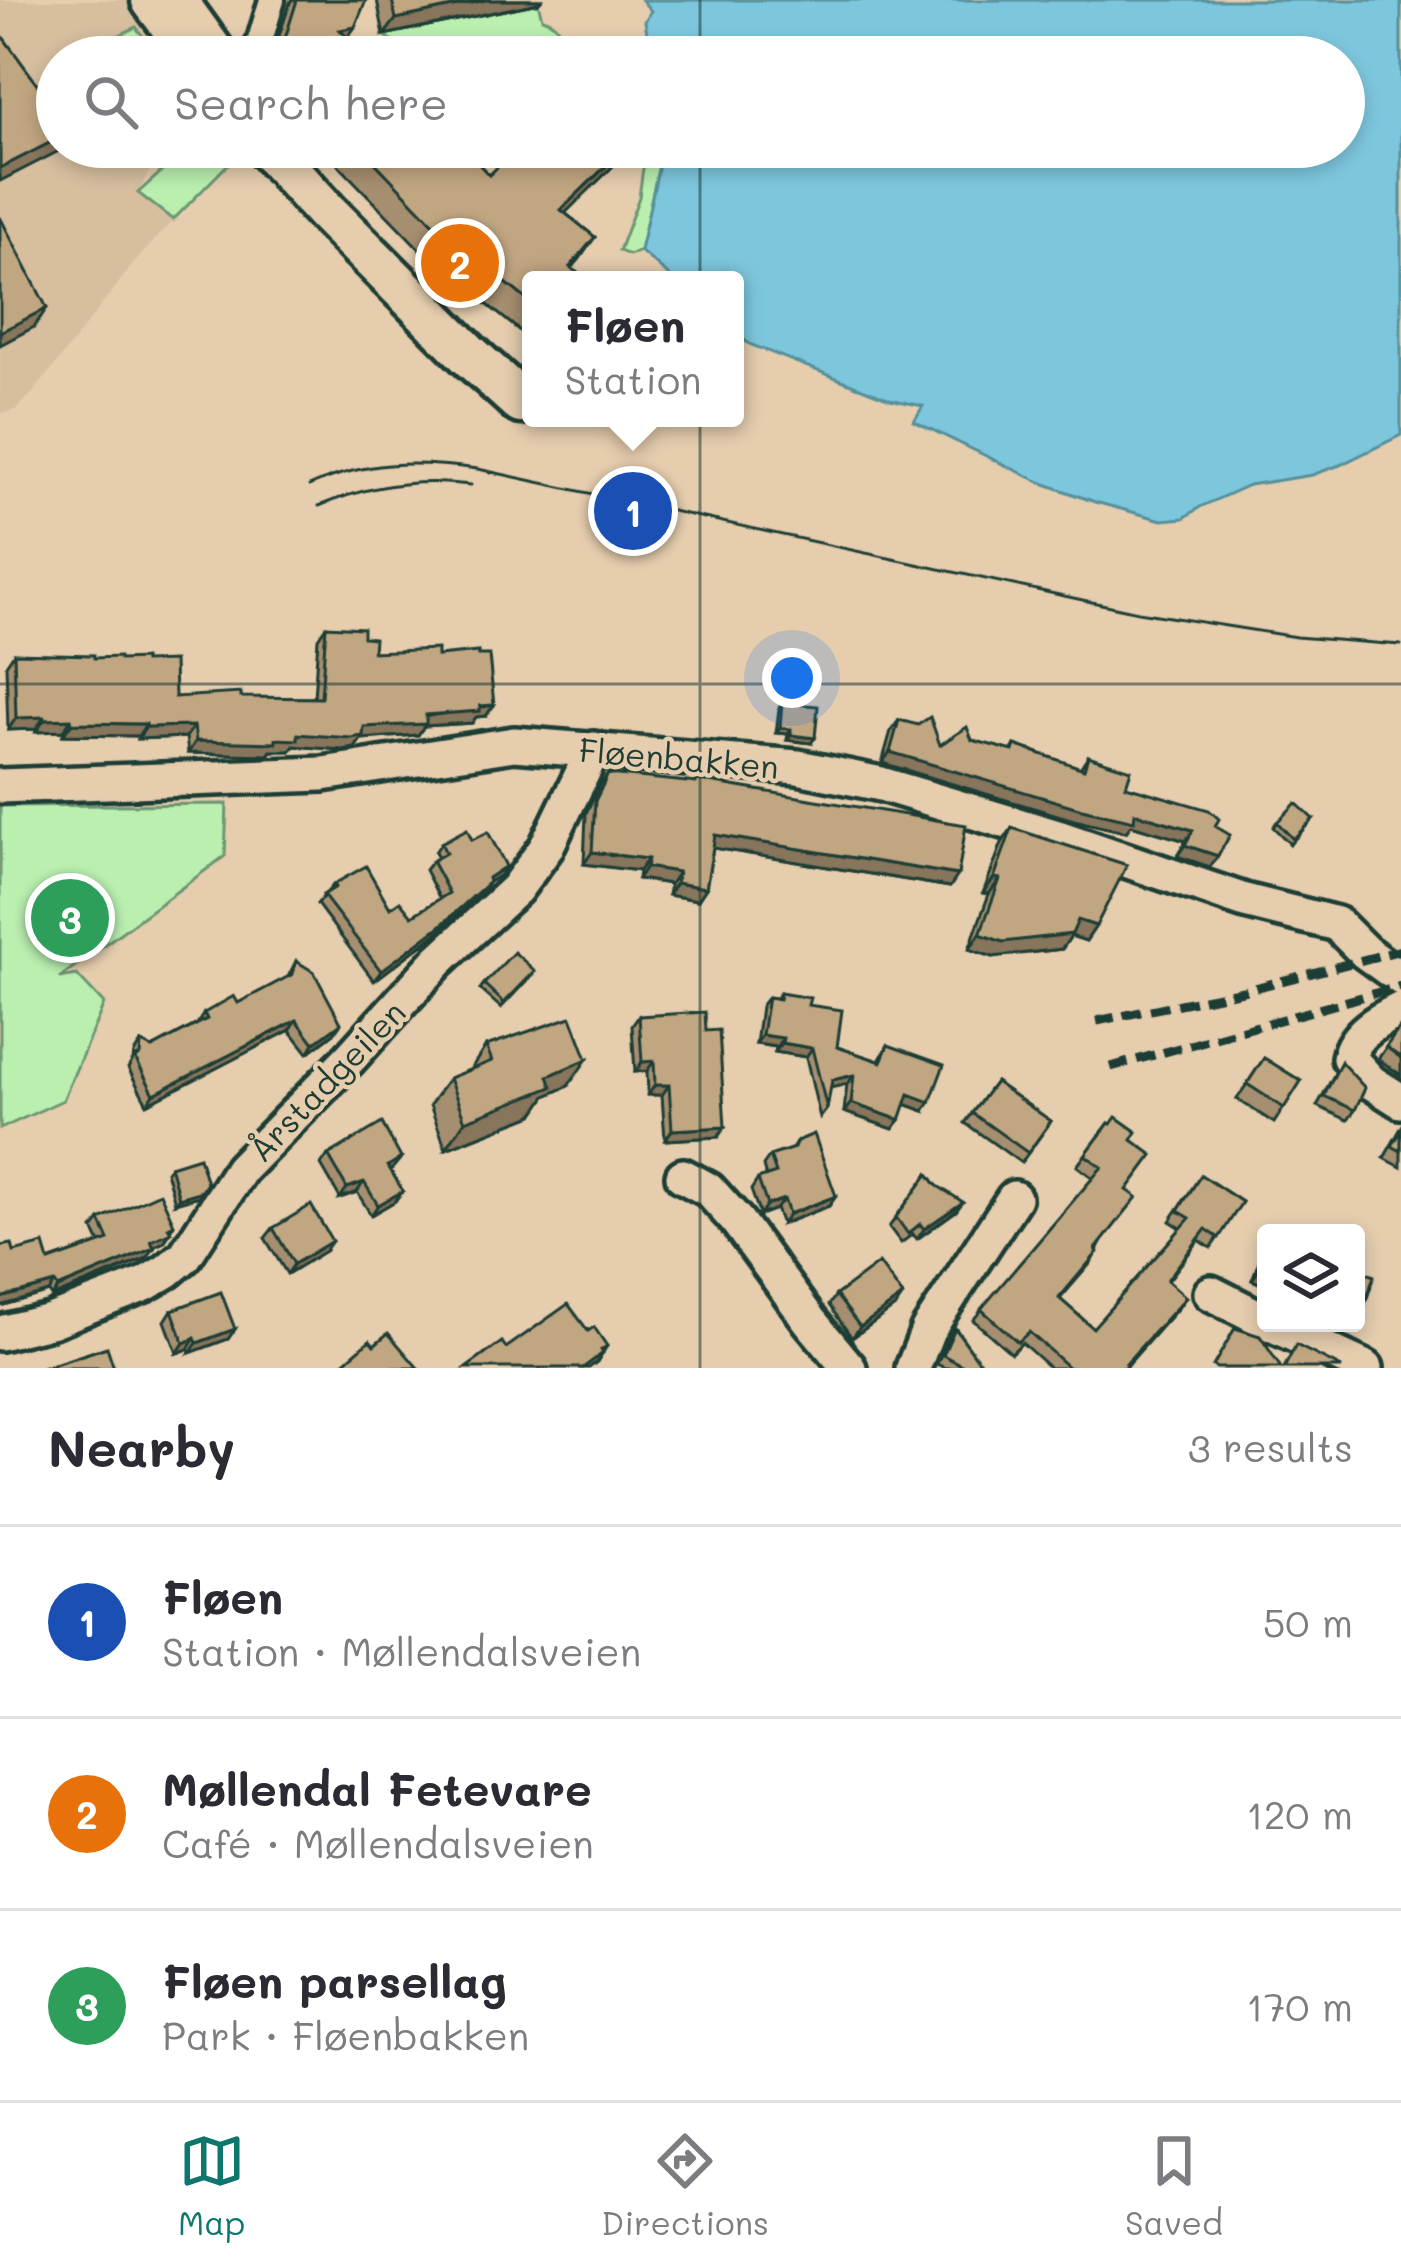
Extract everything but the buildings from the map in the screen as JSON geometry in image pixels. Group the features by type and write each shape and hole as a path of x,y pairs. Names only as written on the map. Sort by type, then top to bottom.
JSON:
{"street":[{"path":"153,0 180,36"},
{"path":"186,0 211,36"},
{"path":"261,36 272,0"},
{"path":"286,168 521,402"},
{"name":"Fløenbakken","path":"0,786 322,774 514,744 798,767 864,780 1061,838 1245,901 1337,924 1401,978"},
{"name":"Årstadgeilen","path":"0,1333 50,1321 146,1284 185,1256 241,1168 531,870 594,749"},
{"path":"1401,1009 1358,1039 1349,1058 1371,1082 1401,1101"},
{"path":"682,1176 709,1190 737,1221 849,1368"},
{"path":"913,1368 928,1330 1014,1198"},
{"path":"1211,1293 1257,1316"},
{"path":"1289,1332 1366,1368"}],"shaded area":[{"path":"0,0 153,0 180,36 36,36 36,168 150,168 138,193 173,220 37,388 16,410 0,413"}],"green space":[{"path":"538,3 542,18 560,34 560,36 384,35"},
{"path":"136,27 143,36 118,36"},
{"path":"166,168 224,168 173,220 138,193"},
{"path":"643,168 658,168 640,251 629,255 619,251 639,197"},
{"path":"227,804 225,856 59,978 77,975 104,1004 63,1100 0,1129 0,806"}],"water":[{"path":"642,0 1401,0 1401,435 1312,475 1249,485 1184,518 1162,520 1040,482 914,421 923,406 890,399 749,344 744,340 744,271 663,271 640,251 658,168 1365,168 1365,36 648,36 645,21 651,11"}],"tram line":[{"path":"309,486 351,471 392,465 478,469 1138,612 1296,637 1401,645"},
{"path":"319,506 394,485 471,485"}],"railway":[{"path":"1097,1021 1243,991 1401,950"},
{"path":"1111,1067 1401,986"}],"place":[{"name":"Møllendal Fetevare","path":"460,263"},
{"name":"Fløen","path":"633,511"},
{"name":"Fløen parsellag","path":"70,918"}]}
